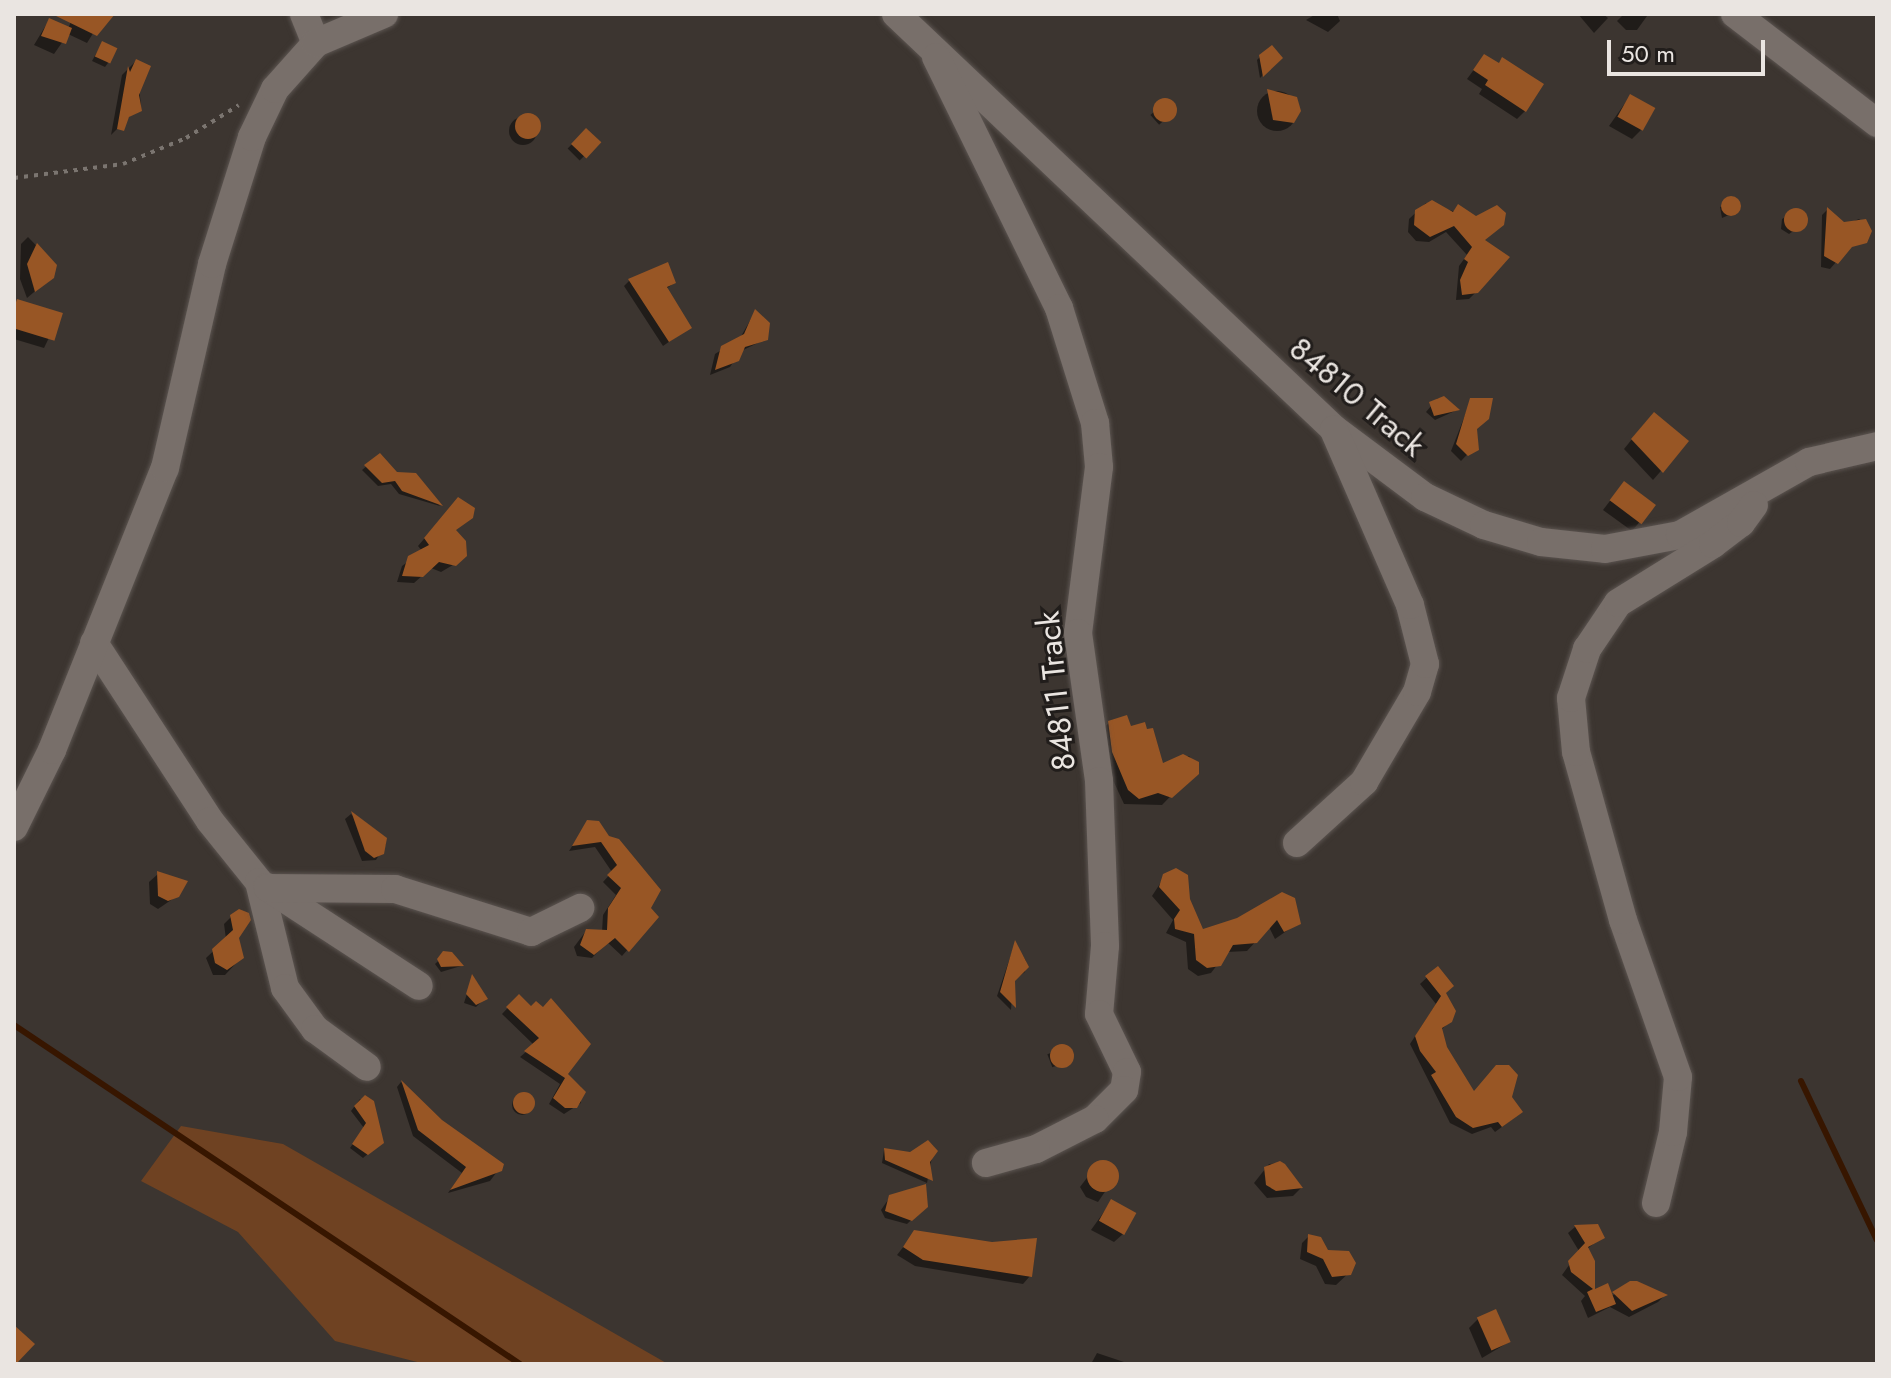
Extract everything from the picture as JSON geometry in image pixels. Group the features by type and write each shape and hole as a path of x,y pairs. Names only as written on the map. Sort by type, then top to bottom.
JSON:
{"street":[{"path":"304,14 316,43"},
{"path":"14,827 52,750 165,468 212,264 252,137 275,89 316,43 384,14"},
{"name":"84810 Track","path":"896,14 936,57 1334,429 1425,497 1484,525 1541,542 1605,549 1680,535 1764,491 1809,462 1877,446"},
{"path":"1735,14 1875,126"},
{"name":"84811 Track","path":"936,57 1059,308 1095,423 1099,467 1078,633 1093,720 1101,812 1105,946 1099,1014 1127,1072 1124,1090 1095,1119 1036,1149 986,1163"},
{"path":"1297,843 1364,782 1417,692 1425,664 1410,605 1334,429"},
{"path":"1656,1203 1673,1132 1678,1077 1623,920 1576,752 1571,698 1587,649 1618,603 1741,523 1764,491"},
{"path":"94,643 210,821 264,885 419,986"},
{"path":"264,885 395,889 531,932 580,908"},
{"path":"264,885 285,988 315,1029 367,1067"}],"path":[{"path":"14,178 123,164 186,138 223,112 275,89"}],"shaded area":[{"path":"181,1126 283,1144 668,1364 425,1364 335,1341 238,1232 141,1181"}],"building":[{"path":"52,14 115,14 97,36"},
{"path":"49,18 72,28 66,44 41,36"},
{"path":"102,41 117,48 110,64 95,56"},
{"path":"1272,45 1283,58 1263,77 1259,55"},
{"path":"1484,54 1499,63 1502,57 1544,84 1526,112 1485,85 1488,80 1473,70"},
{"path":"136,59 151,66 139,95 142,111 129,117 124,131 117,129 128,66 130,72"},
{"path":"1267,89 1297,97 1301,111 1294,123 1273,120"},
{"path":"1630,94 1655,108 1643,131 1617,117"},
{"path":"1165,98 1174,101 1177,110 1174,119 1165,122 1156,119 1153,110 1156,101"},
{"path":"528,113 537,117 541,126 537,135 528,139 519,135 515,126 519,117"},
{"path":"586,128 601,142 586,158 571,144"},
{"path":"1731,196 1738,199 1741,206 1738,213 1731,216 1724,213 1721,206 1724,199"},
{"path":"1432,200 1453,212 1458,204 1476,216 1497,205 1506,213 1504,225 1485,240 1510,257 1478,293 1462,295 1460,280 1468,262 1464,259 1472,247 1454,226 1430,237 1414,225 1415,210"},
{"path":"1827,207 1844,222 1866,219 1872,231 1867,243 1852,247 1838,264 1824,256"},
{"path":"1796,208 1805,211 1808,220 1805,229 1796,232 1787,229 1784,220 1787,211"},
{"path":"37,243 57,265 54,278 35,292 27,264"},
{"path":"668,262 676,283 667,287 692,328 669,342 628,279"},
{"path":"17,299 63,313 54,341 14,328"},
{"path":"755,309 770,323 768,340 745,347 739,361 715,370 721,346 744,334"},
{"path":"1444,396 1460,410 1434,416 1429,402"},
{"path":"1470,398 1493,398 1489,419 1477,429 1479,450 1468,456 1456,444"},
{"path":"1654,412 1689,441 1663,473 1631,439"},
{"path":"380,453 397,472 416,473 443,506 402,491 395,481 382,483 364,465"},
{"path":"1624,481 1656,505 1642,524 1610,500"},
{"path":"458,497 475,508 473,518 456,530 466,541 467,556 456,566 439,562 423,577 402,576 408,556 429,545 424,538"},
{"path":"1127,715 1131,726 1145,722 1147,729 1153,728 1163,763 1183,754 1199,762 1199,774 1172,798 1158,793 1139,799 1128,790 1112,752 1108,721"},
{"path":"351,811 387,838 384,854 374,858 365,851"},
{"path":"587,820 599,821 609,836 619,839 661,890 651,908 659,917 629,952 615,938 594,955 580,945 586,929 607,930 608,908 621,888 607,875 617,865 601,842 572,846"},
{"path":"1176,868 1188,875 1190,899 1203,929 1237,918 1282,892 1295,898 1301,924 1284,932 1277,920 1257,943 1233,945 1221,966 1207,968 1196,960 1194,934 1175,929 1174,919 1180,910 1159,887 1163,874"},
{"path":"157,871 188,881 179,897 168,901 158,896"},
{"path":"239,909 249,913 251,920 239,938 244,958 227,970 215,963 212,949 233,930 230,915"},
{"path":"1015,940 1029,967 1015,981 1016,1008 1000,992"},
{"path":"443,951 452,952 464,966 441,967 437,959"},
{"path":"1438,966 1454,986 1446,993 1456,1011 1452,1022 1442,1028 1447,1047 1474,1091 1496,1065 1509,1065 1518,1075 1512,1097 1523,1112 1502,1127 1498,1122 1473,1128 1456,1117 1431,1075 1436,1072 1420,1051 1415,1036 1441,996 1425,976"},
{"path":"472,974 488,999 476,1005 466,994"},
{"path":"519,994 531,1006 536,1001 543,1007 551,998 591,1044 568,1074 586,1092 577,1108 565,1108 553,1098 565,1078 524,1051 539,1038 506,1007"},
{"path":"1062,1044 1073,1051 1074,1056 1067,1067 1062,1068 1051,1061 1050,1056 1057,1045"},
{"path":"401,1080 442,1120 504,1164 502,1171 450,1190 466,1167 418,1130"},
{"path":"524,1092 532,1095 535,1103 532,1111 524,1114 516,1111 513,1103 516,1095"},
{"path":"365,1095 374,1101 384,1143 368,1155 352,1144 366,1123 354,1106"},
{"path":"928,1140 938,1151 930,1162 933,1181 885,1160 884,1148 910,1152"},
{"path":"1103,1160 1114,1165 1119,1176 1114,1187 1103,1192 1092,1187 1087,1176 1092,1165"},
{"path":"1280,1161 1303,1188 1276,1191 1266,1185 1264,1167"},
{"path":"926,1184 928,1207 912,1221 885,1211 889,1195"},
{"path":"1111,1199 1136,1213 1124,1235 1099,1221"},
{"path":"1598,1224 1605,1238 1588,1247 1595,1261 1595,1289 1608,1283 1616,1304 1596,1312 1587,1292 1593,1289 1571,1272 1568,1261 1585,1243 1574,1225"},
{"path":"914,1230 992,1242 1037,1238 1032,1277 923,1260 903,1247"},
{"path":"1308,1234 1321,1237 1328,1250 1349,1251 1356,1263 1351,1275 1332,1277 1323,1259 1307,1252"},
{"path":"1630,1281 1637,1281 1668,1295 1632,1311 1612,1292"},
{"path":"1496,1309 1511,1342 1491,1350 1477,1318"},
{"path":"14,1325 35,1344 16,1364 14,1364"}],"waterway":[{"path":"14,1025 520,1364"},
{"path":"1801,1081 1877,1240"}]}
